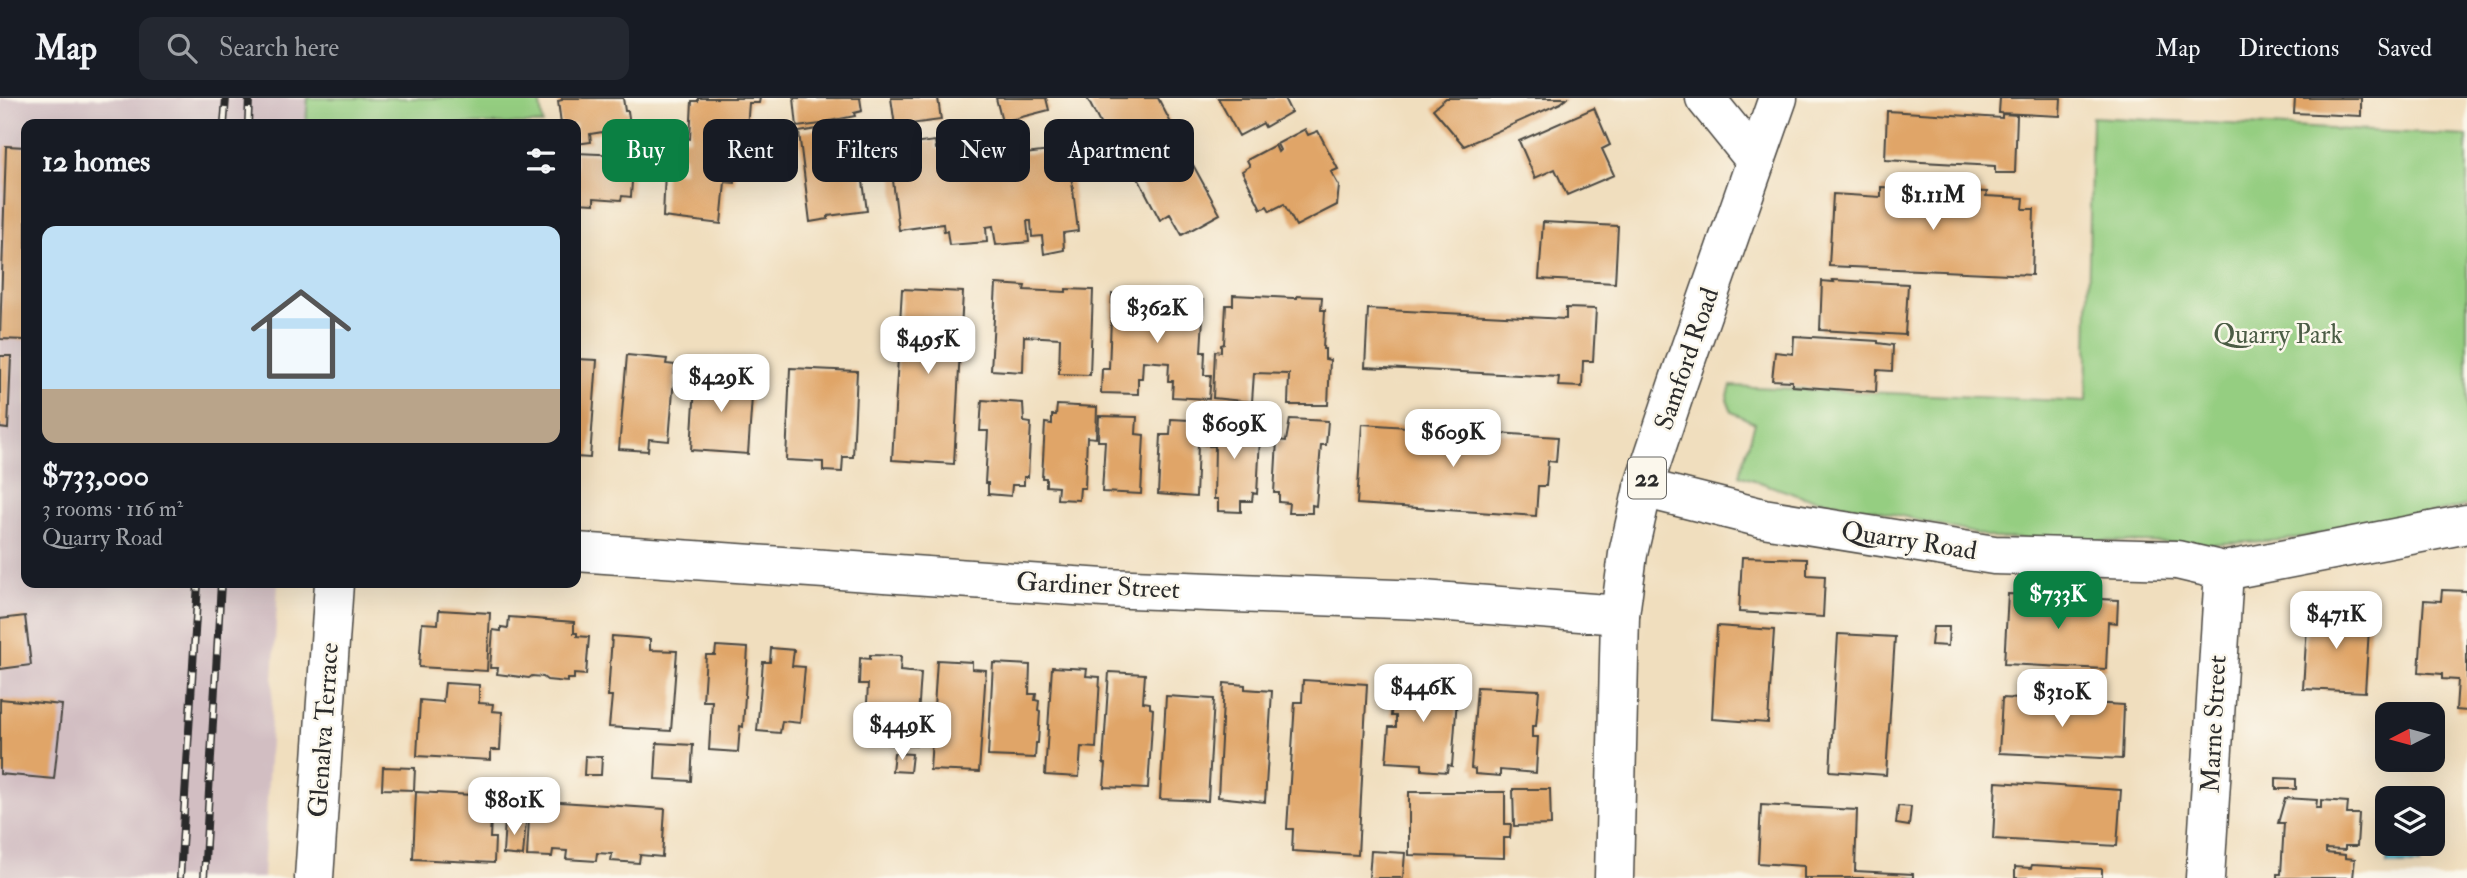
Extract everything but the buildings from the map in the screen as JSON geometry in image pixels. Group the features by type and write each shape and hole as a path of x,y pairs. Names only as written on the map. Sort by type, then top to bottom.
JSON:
{"street":[{"path":"1705,98 1756,161"},
{"name":"Samford Road","path":"1614,878 1620,615 1628,554 1643,488 1778,98"},
{"name":"Quarry Road","path":"1643,488 1763,518 1994,555 2177,560 2224,571 2467,524"},
{"name":"Gardiner Street","path":"581,552 1104,588 1423,600 1620,615"},
{"name":"Marne Street","path":"2205,878 2224,571"},
{"name":"Glenalva Terrace","path":"314,878 334,588"}],"shaded area":[{"path":"0,98 308,98 306,119 21,119 21,588 278,588 263,878 0,878"}],"green space":[{"path":"308,98 539,98 542,119 306,119"},
{"name":"Quarry Park","path":"2092,117 2467,136 2467,505 2286,540 2210,544 1994,538 1872,509 1803,497 1739,475 1755,423 1732,412 1727,399 1731,386 2086,402"}],"water":[{"path":"2387,856 2420,856 2420,865 2387,865"}],"railway":[{"path":"224,119 226,98"},
{"path":"248,119 249,98"},
{"path":"180,878 198,588"},
{"path":"204,878 221,588"}]}
